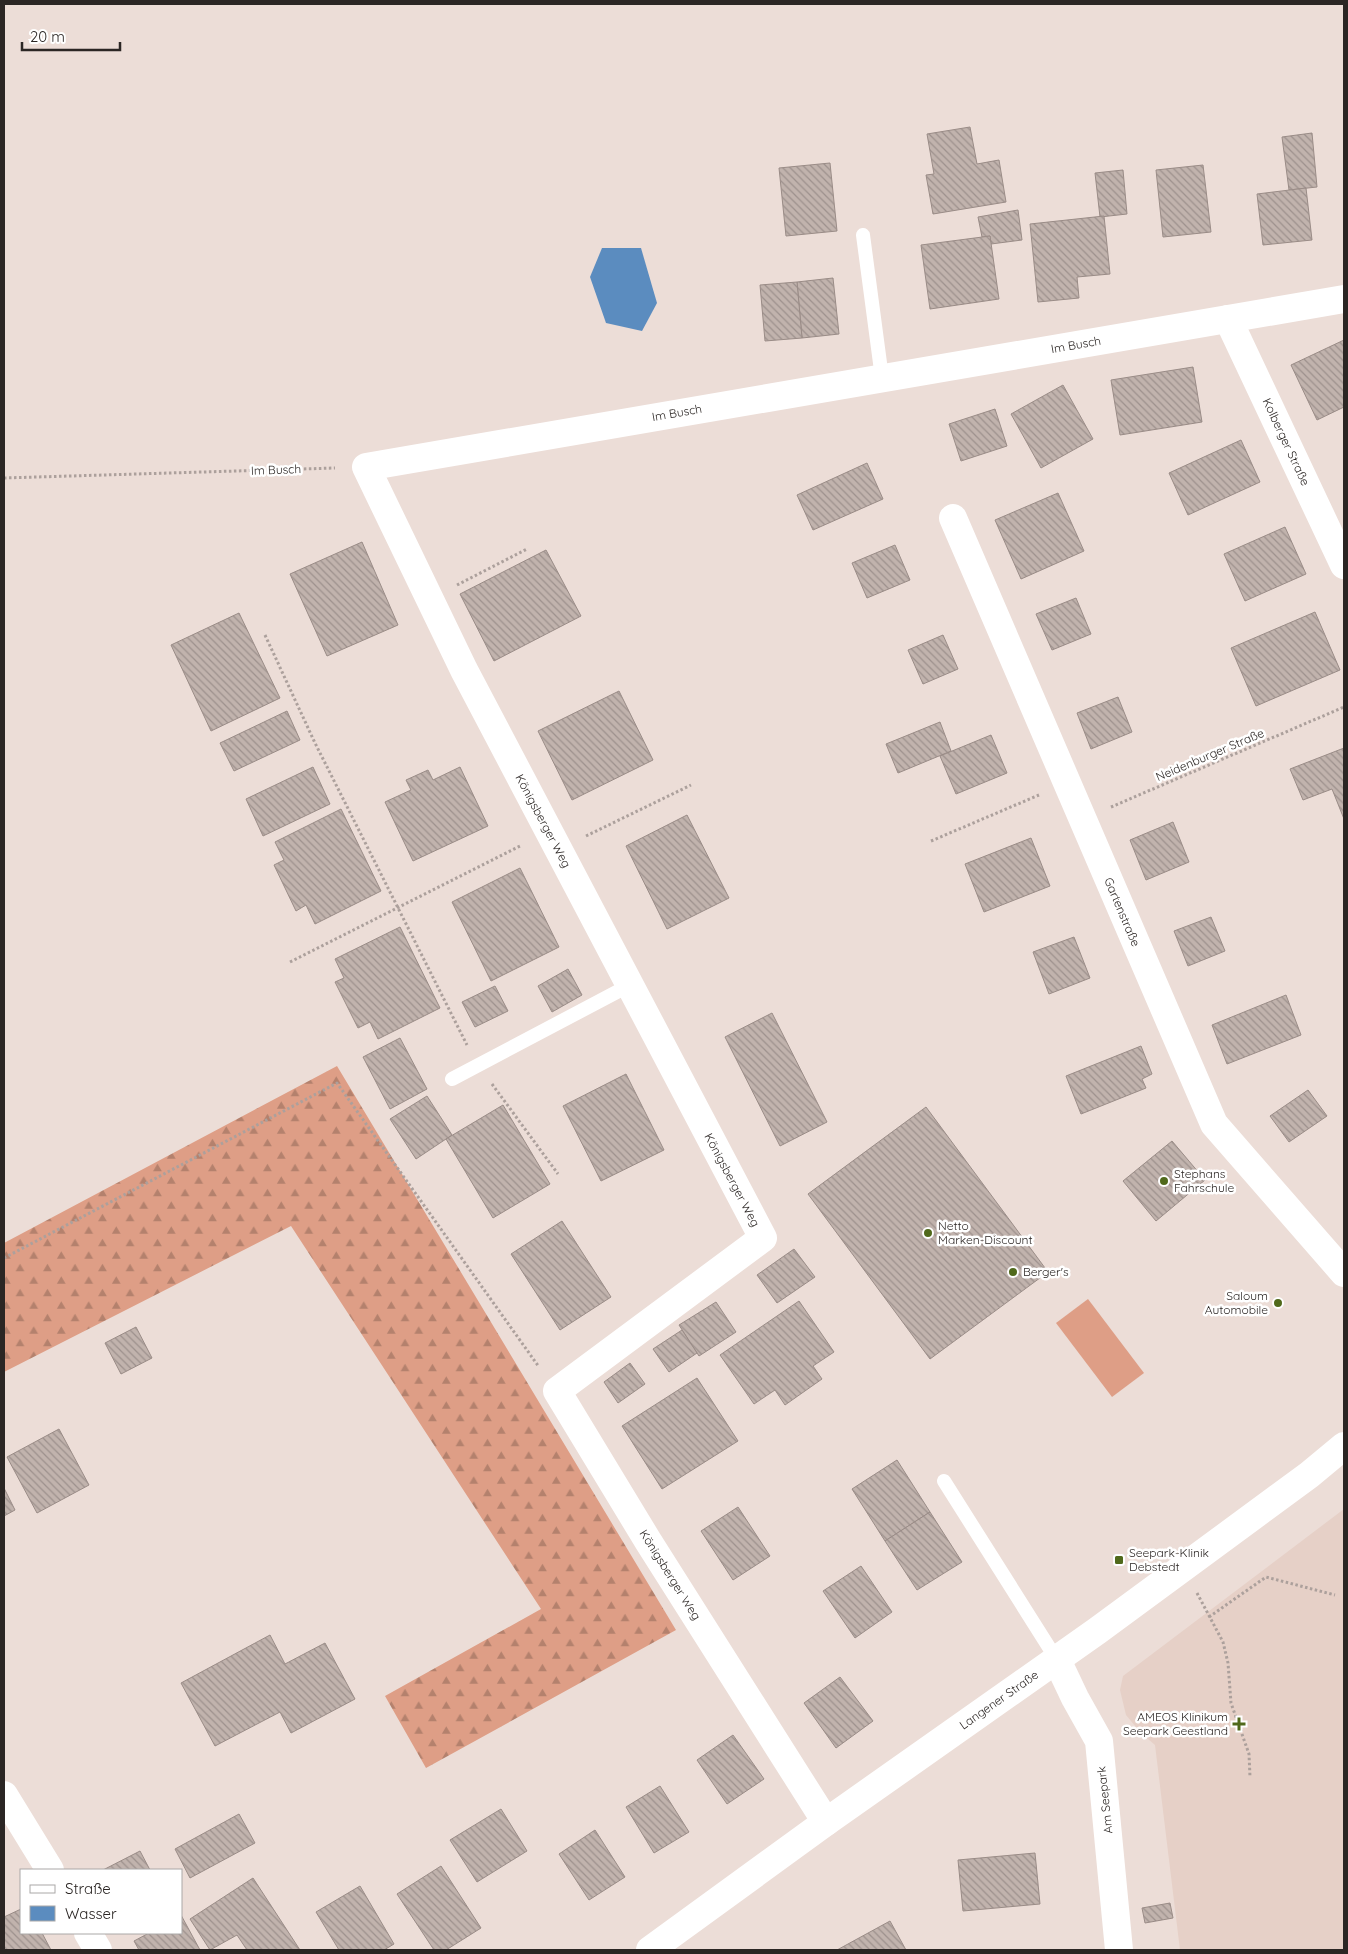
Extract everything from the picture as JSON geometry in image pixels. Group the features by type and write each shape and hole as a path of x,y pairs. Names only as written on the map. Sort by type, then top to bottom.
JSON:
{"street":[{"name":"Im Busch","path":"366,467 1344,299"},
{"name":"Kolberger Straße","path":"1228,319 1344,565"},
{"name":"Königsberger Weg","path":"366,467 464,670 763,1238 556,1391 648,1541 826,1822"},
{"name":"Gartenstraße","path":"953,518 1214,1124 1344,1273"},
{"name":"Langener Straße","path":"650,1950 826,1822 1057,1660 1309,1475 1344,1446"},
{"name":"Am Seepark","path":"1057,1660 1075,1698 1099,1741 1119,1950"},
{"path":"4,1795 49,1869"},
{"path":"89,1934 98,1950"}],"lane":[{"path":"863,235 882,378"},
{"path":"452,1078 630,985"},
{"path":"944,1481 1057,1660"}],"path":[{"name":"Im Busch","path":"4,478 366,467"},
{"path":"430,599 527,549"},
{"path":"265,635 315,743 478,1065 558,1174"},
{"name":"Neidenburger Straße","path":"1082,817 1111,807 1344,707"},
{"path":"931,841 1067,783"},
{"path":"290,962 397,908 554,840 692,785"},
{"path":"4,1258 337,1083 556,1391"},
{"path":"1180,1569 1197,1594 1223,1642 1228,1663 1231,1703 1249,1754 1250,1777"},
{"path":"1209,1617 1266,1577 1335,1595"}],"shaded area":[{"name":"AMEOS Klinikum Seepark Geestland","path":"1344,1509 1344,1950 1180,1950 1155,1745 1141,1733 1126,1715 1120,1690 1123,1676"}],"green space":[{"path":"337,1066 676,1630 426,1768 385,1696 541,1609 291,1226 4,1372 4,1243"},
{"path":"1088,1299 1144,1373 1112,1397 1056,1323"}],"water":[{"path":"602,248 641,248 657,303 642,331 606,323 590,277"}],"building":[{"path":"970,127 977,164 999,160 1006,202 933,214 926,175 934,174 927,134"},
{"path":"1312,133 1317,187 1289,190 1282,137"},
{"path":"830,163 837,231 786,236 779,168"},
{"path":"1203,165 1211,232 1163,237 1156,170"},
{"path":"1123,170 1127,214 1100,217 1095,173"},
{"path":"1306,188 1312,240 1263,245 1257,194"},
{"path":"1018,210 1022,240 991,244 990,236 982,237 978,217"},
{"path":"1104,216 1110,274 1077,277 1079,298 1038,302 1030,224"},
{"path":"990,236 999,299 930,309 921,245"},
{"path":"833,278 839,334 802,338 797,282"},
{"path":"797,282 802,338 765,341 760,285"},
{"path":"1344,340 1344,407 1317,420 1291,365"},
{"path":"1193,367 1202,422 1120,435 1111,380"},
{"path":"1063,385 1093,439 1041,468 1011,414"},
{"path":"995,409 1007,446 961,461 949,424"},
{"path":"1241,440 1260,482 1188,515 1169,473"},
{"path":"867,463 883,499 813,530 797,495"},
{"path":"1058,493 1084,551 1021,579 995,520"},
{"path":"1285,527 1306,574 1245,601 1224,554"},
{"path":"362,542 398,625 327,656 290,574"},
{"path":"895,545 910,580 867,598 852,563"},
{"path":"546,550 581,616 494,661 460,594"},
{"path":"1076,598 1091,634 1052,650 1036,614"},
{"path":"1315,612 1340,670 1256,706 1231,648"},
{"path":"239,613 280,698 211,731 171,645"},
{"path":"943,635 958,669 923,684 908,650"},
{"path":"619,691 653,760 572,800 538,731"},
{"path":"1118,697 1132,732 1091,749 1077,713"},
{"path":"287,711 300,740 234,771 220,743"},
{"path":"940,722 951,751 898,773 886,744"},
{"path":"991,735 1007,773 956,794 940,756"},
{"path":"1344,748 1344,819 1332,789 1303,800 1290,769"},
{"path":"313,767 330,804 263,836 246,799"},
{"path":"460,767 488,826 413,861 385,802 411,790 406,780 428,770 433,780"},
{"path":"341,809 381,891 315,924 306,905 296,911 274,865 284,860 275,842"},
{"path":"687,815 729,898 667,929 626,846"},
{"path":"1173,822 1189,862 1146,880 1130,840"},
{"path":"1031,838 1050,886 984,912 965,864"},
{"path":"520,868 559,947 491,981 452,902"},
{"path":"1211,917 1225,951 1188,966 1174,931"},
{"path":"400,927 440,1008 378,1039 370,1022 358,1028 335,982 344,978 335,959"},
{"path":"1074,937 1090,978 1049,994 1033,952"},
{"path":"568,969 582,995 552,1012 538,986"},
{"path":"495,986 508,1011 475,1027 462,1002"},
{"path":"1286,995 1301,1035 1227,1064 1212,1025"},
{"path":"772,1013 827,1122 780,1146 725,1037"},
{"path":"400,1038 427,1089 390,1109 363,1057"},
{"path":"1141,1046 1152,1074 1142,1079 1146,1088 1081,1114 1066,1076"},
{"path":"626,1074 664,1150 601,1181 563,1106"},
{"path":"1308,1090 1327,1116 1289,1142 1270,1116"},
{"path":"427,1096 452,1135 416,1159 390,1119"},
{"path":"503,1105 550,1184 493,1218 446,1139"},
{"name":"Netto Marken-Discount","path":"926,1107 1048,1272 930,1359 808,1194"},
{"name":"Stephans Fahrschule","path":"1172,1141 1205,1180 1156,1221 1123,1181"},
{"path":"562,1221 611,1297 560,1330 511,1254"},
{"path":"794,1249 815,1277 777,1303 757,1275"},
{"path":"799,1301 834,1352 813,1366 822,1379 785,1405 775,1390 754,1404 720,1355"},
{"path":"716,1302 736,1332 699,1356 679,1325"},
{"path":"136,1327 152,1358 121,1374 105,1343"},
{"path":"682,1330 697,1353 669,1372 653,1349"},
{"path":"630,1363 645,1384 618,1403 604,1382"},
{"path":"697,1378 738,1441 662,1489 622,1426"},
{"path":"59,1429 89,1485 37,1513 7,1457"},
{"path":"897,1460 930,1512 885,1541 852,1489"},
{"path":"4,1488 15,1510 4,1516"},
{"path":"738,1507 770,1556 733,1580 701,1531"},
{"path":"930,1512 962,1562 917,1590 885,1541"},
{"path":"861,1566 892,1612 855,1638 823,1591"},
{"path":"270,1635 285,1664 325,1643 355,1699 291,1733 280,1712 215,1746 181,1683"},
{"path":"840,1677 873,1721 836,1748 804,1703"},
{"path":"733,1735 764,1779 727,1804 697,1760"},
{"path":"660,1786 689,1832 654,1853 626,1807"},
{"path":"501,1809 527,1851 477,1882 450,1840"},
{"path":"239,1814 255,1843 190,1878 175,1849"},
{"path":"595,1830 625,1877 589,1900 559,1854"},
{"path":"140,1851 149,1869 105,1869"},
{"path":"1035,1853 1040,1904 963,1911 958,1860"},
{"path":"441,1866 481,1928 446,1950 434,1950 397,1894"},
{"path":"253,1878 300,1950 247,1950 237,1935 210,1950 190,1919"},
{"path":"360,1886 394,1944 384,1950 339,1950 316,1912"},
{"path":"1170,1903 1173,1918 1145,1923 1142,1908"},
{"path":"20,1909 20,1934 43,1934 51,1950 4,1950 4,1917"},
{"path":"182,1917 200,1950 139,1950 134,1941 147,1934 182,1934"},
{"path":"890,1921 906,1950 837,1950"}],"place":[{"name":"Stephans Fahrschule","path":"1164,1181"},
{"name":"Netto Marken-Discount","path":"928,1233"},
{"name":"Berger's","path":"1013,1272"},
{"name":"Saloum Automobile","path":"1278,1303"},
{"name":"Seepark-Klinik Debstedt","path":"1119,1560"},
{"name":"AMEOS Klinikum Seepark Geestland","path":"1239,1724"}]}
